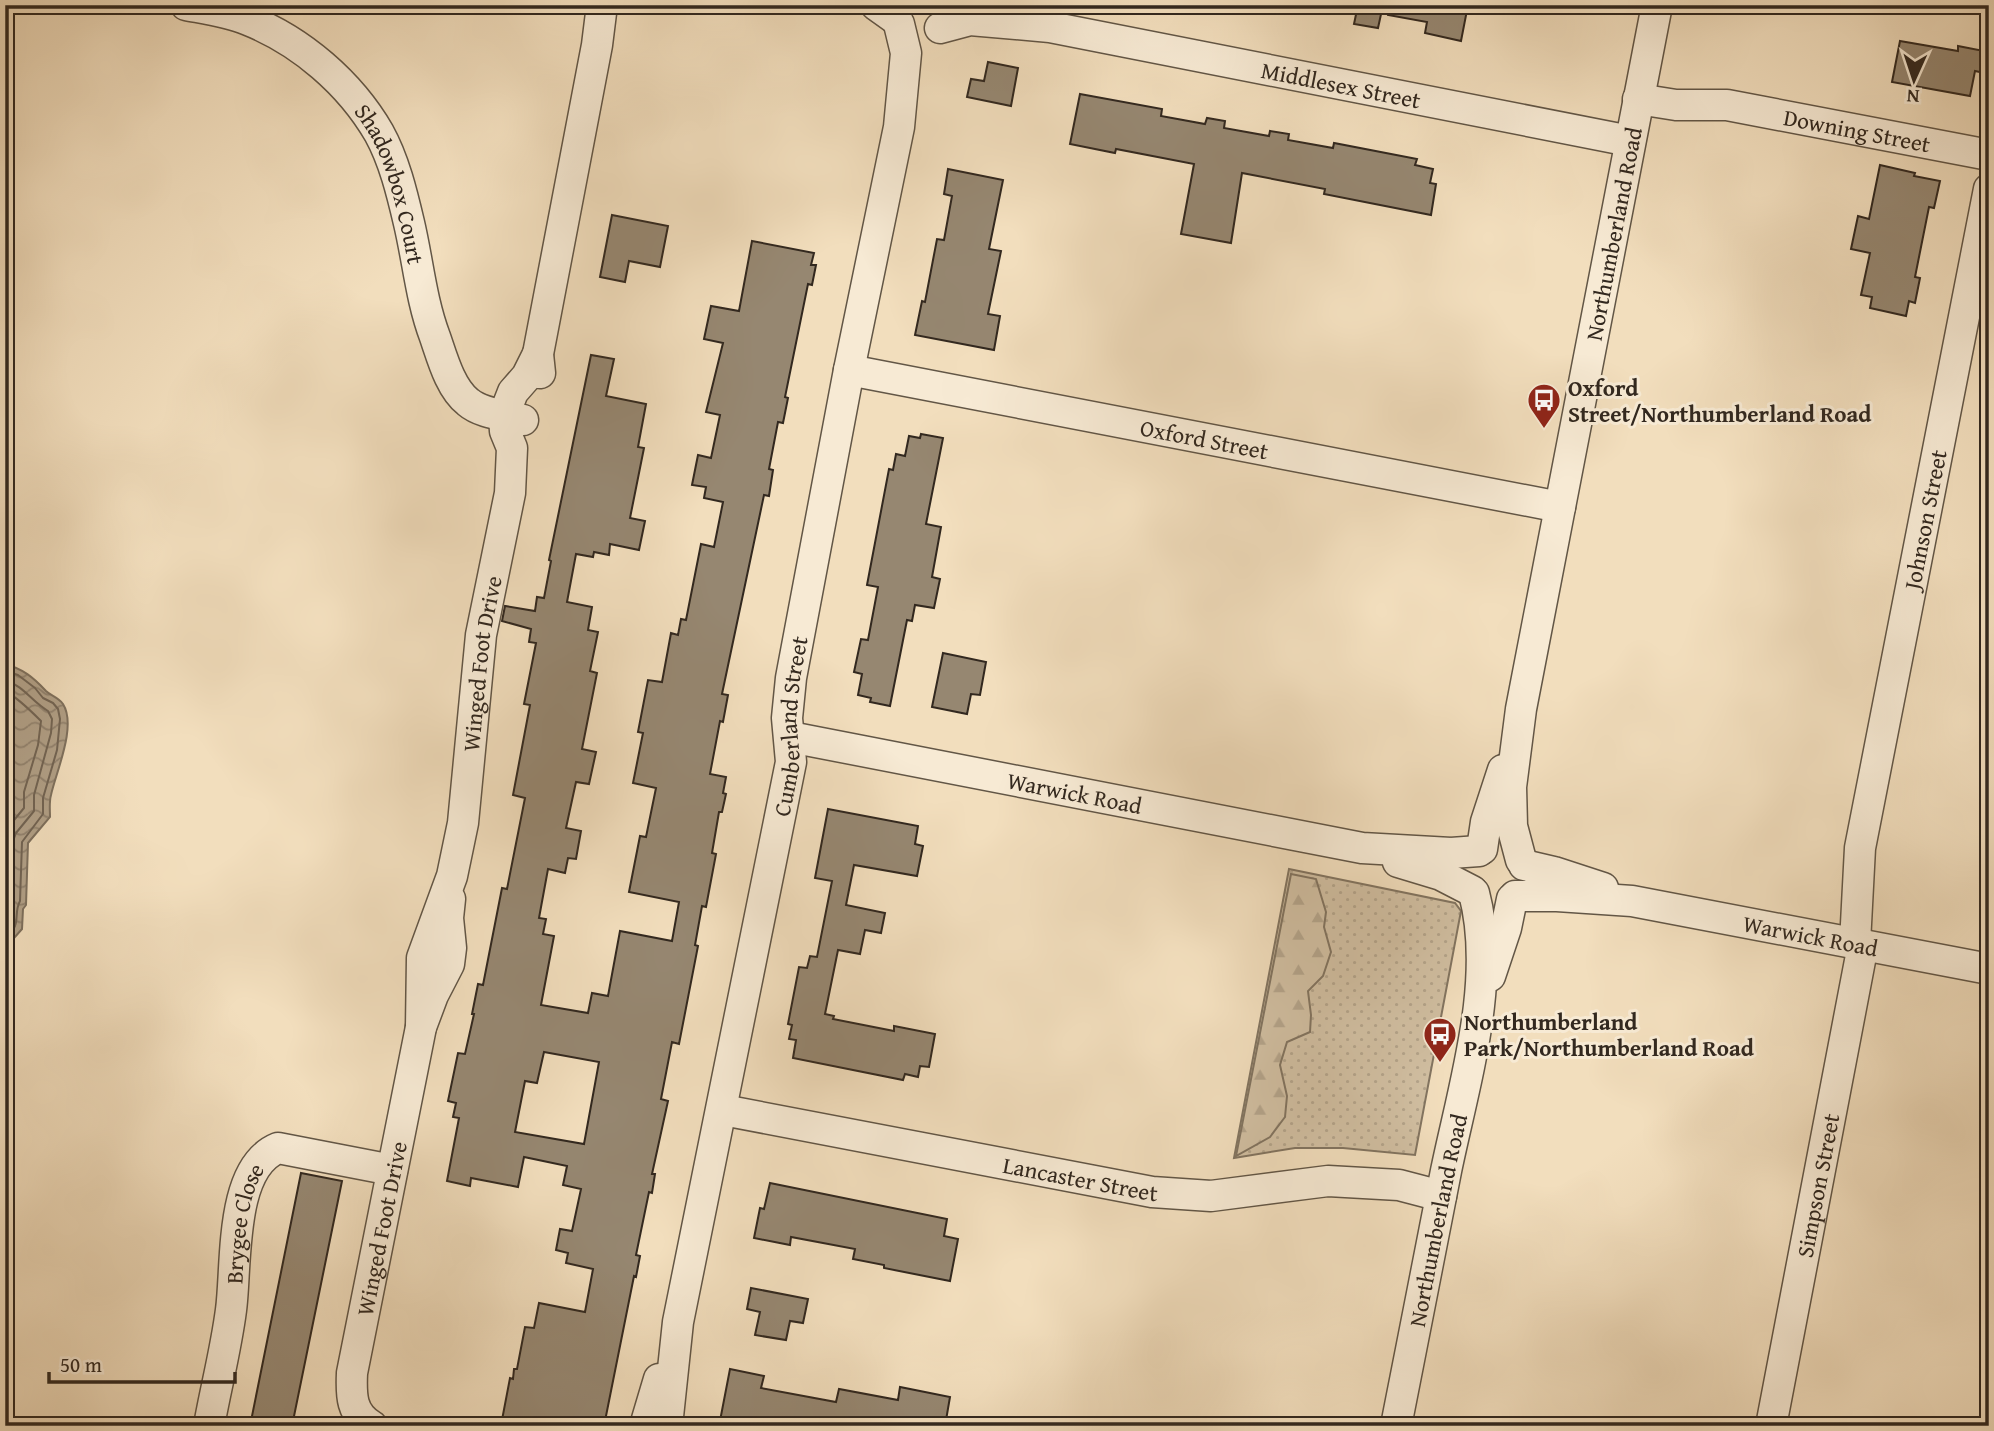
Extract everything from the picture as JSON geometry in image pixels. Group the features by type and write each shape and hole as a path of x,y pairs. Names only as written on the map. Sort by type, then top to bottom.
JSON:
{"street":[{"name":"Shadowbox Court","path":"186,5 248,20 290,42 323,64 353,98 379,133 396,173 410,223 427,316 455,385 467,401 479,409 514,418"},
{"path":"514,418 513,392 527,376 538,354 597,45 602,5"},
{"path":"597,45 610,5"},
{"name":"Middlesex Street","path":"985,5 1050,27"},
{"name":"Northumberland Road","path":"1522,863 1512,826 1511,787 1521,709 1657,5"},
{"path":"891,14 916,33 942,21"},
{"name":"Cumberland Street","path":"645,1426 678,1322 788,782 791,762 788,718 791,678 849,370 899,127 906,52 891,14"},
{"name":"Middlesex Street","path":"942,21 971,20 1050,27 1630,141"},
{"name":"Cumberland Street","path":"899,127 919,67 942,21"},
{"name":"Downing Street","path":"1641,88 1680,86 1727,106 1989,155"},
{"name":"Johnson Street","path":"1849,942 1860,848 1989,189"},
{"name":"Oxford Street","path":"849,370 1560,507"},
{"name":"Winged Foot Drive","path":"366,1424 354,1409 351,1395 352,1373 421,1027 422,958 452,876 467,800 481,635 510,493 512,448 505,431 514,418"},
{"name":"Northumberland Road","path":"1481,850 1486,822 1521,709"},
{"name":"Warwick Road","path":"790,737 1362,848 1451,853 1481,850"},
{"path":"1500,846 1516,853 1522,863 1524,882 1513,898 1504,902 1488,902 1473,892 1467,874 1473,858 1481,850 1500,846"},
{"name":"Warwick Road","path":"1362,848 1441,875 1473,892"},
{"name":"Warwick Road","path":"1522,863 1583,880 1632,901"},
{"name":"Northumberland Road","path":"1473,892 1480,916 1482,939 1478,1013"},
{"name":"Warwick Road","path":"1513,898 1557,896 1632,901 1989,968"},
{"name":"Northumberland Road","path":"1396,1426 1478,1013 1513,898"},
{"name":"Simpson Street","path":"1771,1426 1849,942"},
{"name":"Lancaster Street","path":"723,1110 1152,1192 1211,1196 1328,1181 1399,1185 1441,1196"},
{"name":"Brygee Close","path":"209,1426 231,1310 236,1229 248,1181 258,1161 278,1148 393,1170"},
{"name":"Cumberland Street","path":"667,1426 678,1322"}],"green space":[{"path":"1289,869 1455,903 1461,911 1415,1155 1343,1148 1295,1148 1234,1158"},
{"path":"1291,874 1316,879 1326,912 1324,927 1331,952 1323,976 1308,991 1310,1032 1287,1042 1280,1065 1287,1096 1285,1117 1270,1137 1236,1156"}],"water":[{"path":"5,664 27,674 61,702 67,713 68,724 50,798 50,817 28,843 26,905 23,909 22,929 14,938 5,961"}],"building":[{"path":"1358,5 1383,5 1378,28 1354,24"},
{"path":"1389,5 1468,5 1461,41 1425,33 1427,22 1388,15"},
{"path":"1900,41 1958,51 1958,46 1989,52 1989,74 1975,71 1970,96 1892,82"},
{"path":"988,62 1018,68 1011,106 967,97 971,79 984,81"},
{"path":"1080,94 1162,109 1161,116 1205,124 1207,118 1225,121 1224,128 1269,136 1270,131 1289,134 1288,140 1333,148 1334,143 1417,159 1415,165 1433,169 1430,183 1436,184 1431,215 1324,194 1325,189 1242,173 1231,243 1181,234 1194,164 1116,149 1115,153 1070,144"},
{"path":"1880,165 1940,181 1934,208 1929,207 1915,277 1920,278 1915,303 1909,301 1906,316 1870,308 1872,297 1861,295 1870,253 1851,249 1858,216 1869,219"},
{"path":"948,169 1003,180 989,249 1001,251 988,314 1000,316 994,350 915,335 922,301 925,302 937,239 944,240 952,196 944,194"},
{"path":"612,215 668,226 660,267 629,261 625,282 600,277"},
{"path":"752,241 814,253 811,265 816,265 812,285 808,284 785,397 788,398 783,423 778,422 769,469 773,470 769,496 764,495 722,694 728,695 710,774 726,777 723,793 726,794 722,812 719,812 712,853 716,854 706,907 702,906 695,945 698,946 679,1044 672,1042 661,1099 668,1101 652,1174 655,1174 652,1193 649,1192 636,1255 640,1256 636,1277 634,1276 604,1426 532,1426 502,1420 510,1378 513,1379 514,1369 517,1369 525,1327 534,1328 539,1303 585,1312 593,1269 566,1263 568,1253 556,1250 560,1229 572,1231 581,1189 563,1185 567,1166 524,1157 518,1187 471,1178 470,1186 447,1181 459,1118 453,1117 456,1103 448,1101 458,1053 465,1054 478,984 483,985 502,888 507,889 525,798 513,795 530,705 524,704 536,643 529,642 531,629 502,621 505,606 535,611 537,597 544,598 551,561 549,560 591,355 614,359 606,396 646,404 638,447 644,448 630,518 645,521 639,550 610,544 609,555 594,552 593,557 576,554 567,602 592,607 588,630 598,632 590,671 597,673 582,749 596,752 589,784 576,782 566,828 581,831 576,859 568,858 565,873 548,869 539,918 546,919 543,934 554,936 541,1005 588,1013 592,993 608,996 620,931 672,941 679,902 629,892 640,836 646,837 656,788 633,783 643,733 638,732 648,680 662,682 671,633 678,635 681,619 686,620 701,544 714,547 723,502 704,498 706,487 692,485 698,455 711,458 720,415 706,412 723,343 704,339 711,306 739,311","holes":["544,1052 599,1062 584,1144 515,1132 525,1081 537,1083"]},
{"path":"921,434 943,438 926,524 941,527 932,577 940,579 934,608 915,605 912,621 907,620 890,706 870,702 871,698 858,695 862,674 854,672 861,639 868,640 878,587 867,585 889,469 893,470 896,454 905,456 909,436 920,438"},
{"path":"943,653 986,662 980,695 971,694 967,714 932,707"},
{"path":"828,809 918,826 915,844 923,846 917,876 854,865 846,905 885,913 881,933 865,930 860,954 838,950 825,1014 834,1016 833,1019 894,1031 894,1026 935,1034 929,1067 920,1066 918,1077 905,1074 903,1080 793,1058 796,1040 789,1039 792,1025 788,1024 799,967 807,968 810,956 817,957 832,881 815,878"},
{"path":"301,1173 342,1181 292,1426 250,1426"},
{"path":"770,1183 947,1219 944,1236 958,1239 950,1281 853,1259 855,1249 791,1237 790,1245 754,1238 760,1208 764,1209"},
{"path":"751,1288 808,1299 803,1323 790,1321 786,1340 755,1335 760,1312 747,1309"},
{"path":"730,1369 764,1376 761,1388 836,1402 839,1389 898,1400 900,1387 950,1397 945,1426 719,1426"}],"place":[{"name":"Oxford Street/Northumberland Road","path":"1544,430"},
{"name":"Northumberland Park/Northumberland Road","path":"1440,1064"}]}
